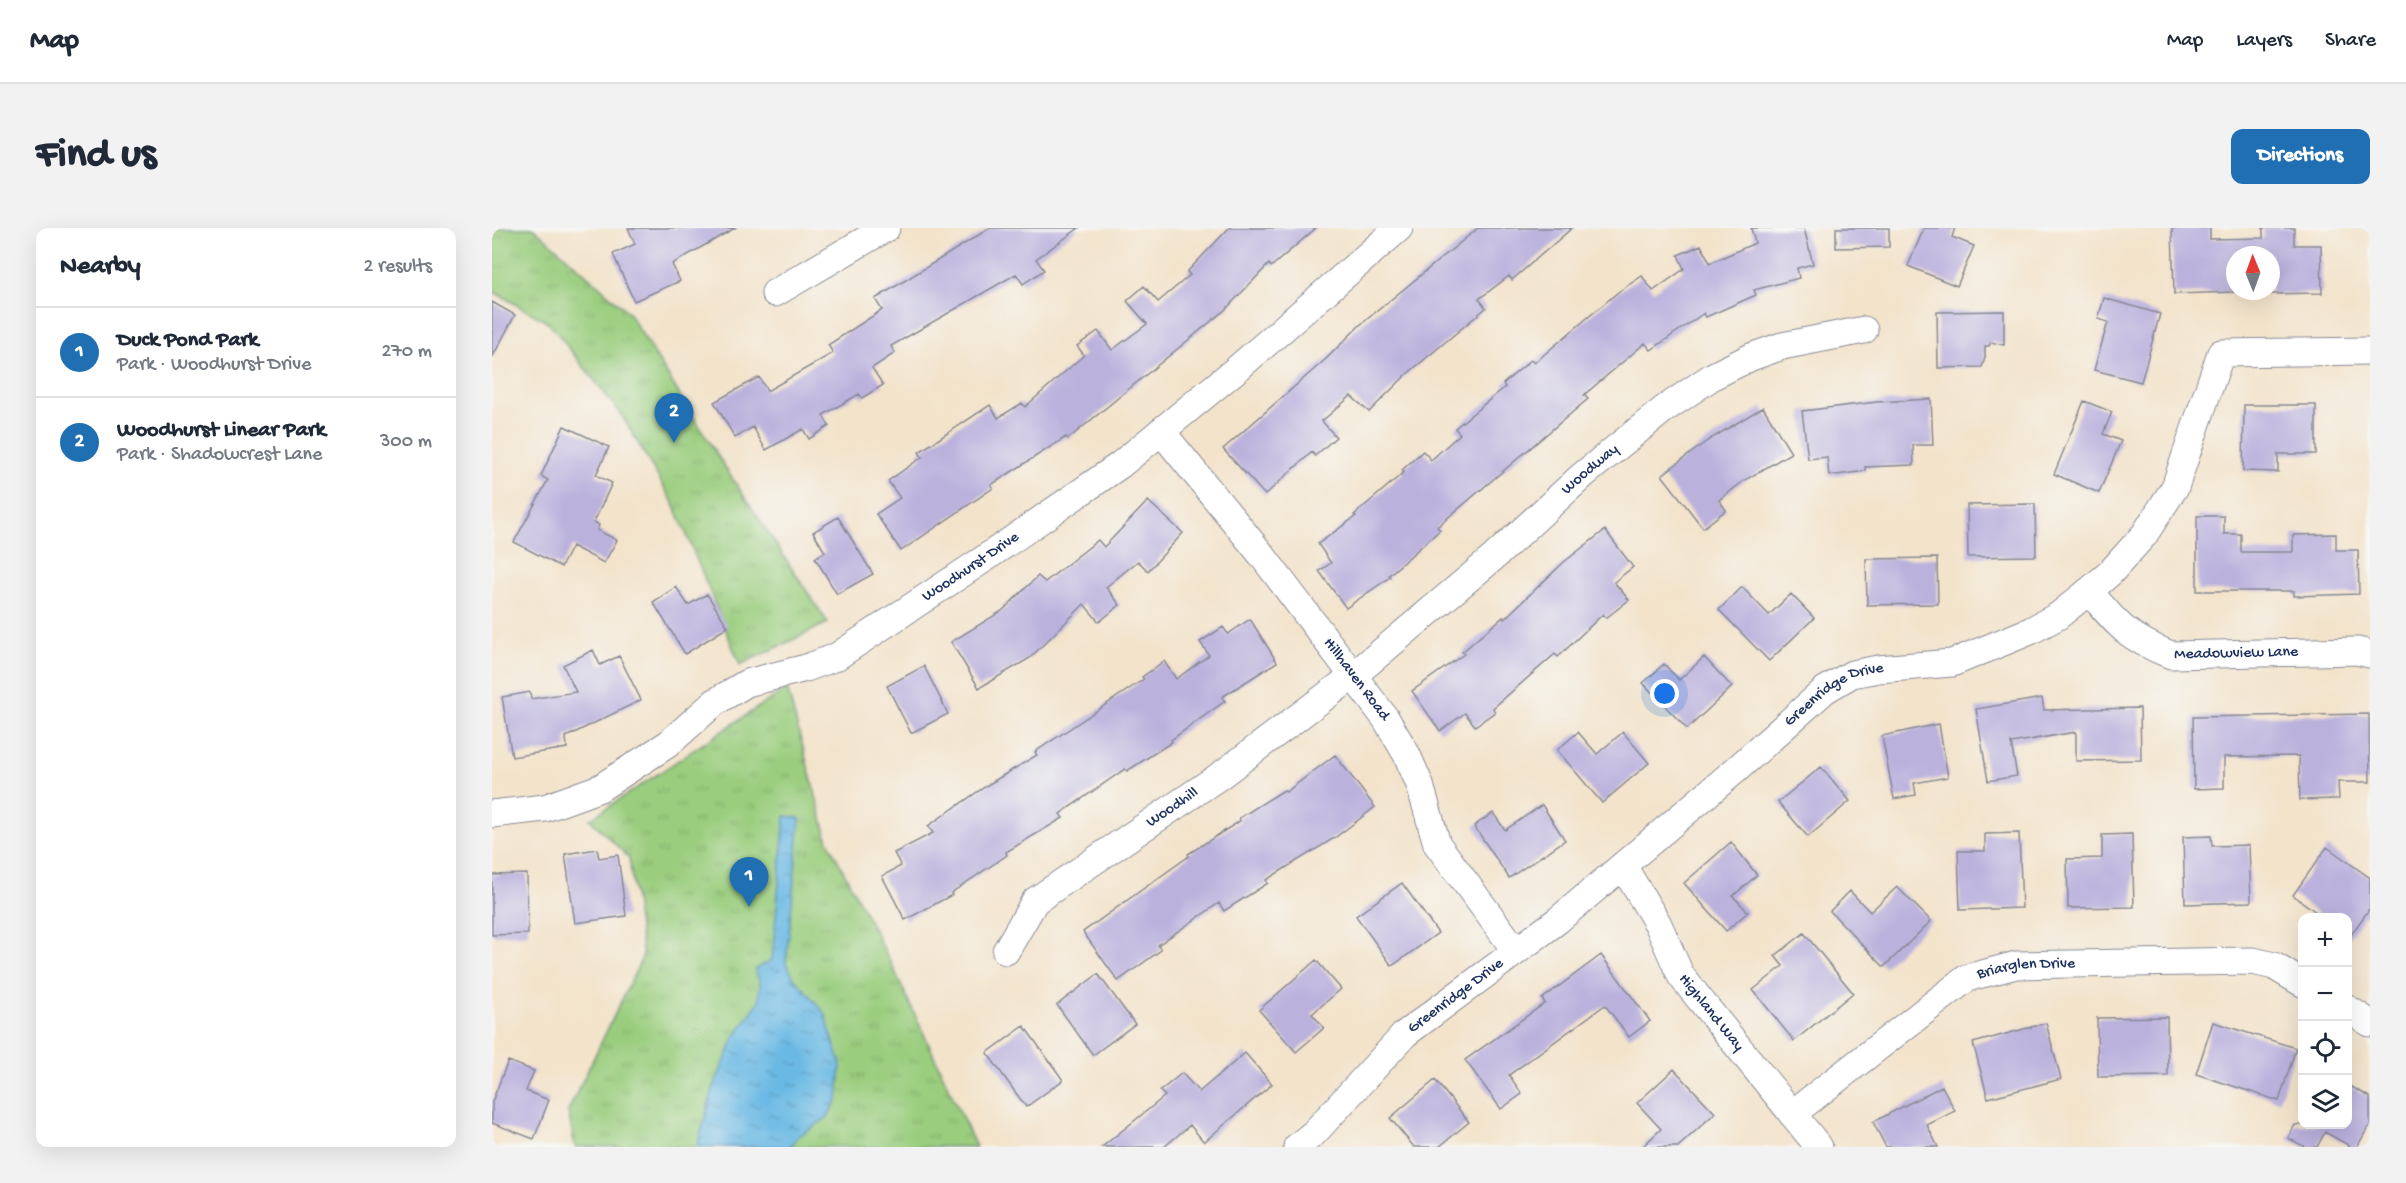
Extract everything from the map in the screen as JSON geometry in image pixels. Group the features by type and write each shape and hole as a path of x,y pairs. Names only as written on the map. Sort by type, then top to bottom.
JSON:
{"street":[{"path":"775,293 886,228"},
{"name":"Woodhurst Drive","path":"492,814 545,808 600,788 668,744 715,702 747,683 806,668 836,657 1120,465 1238,368 1399,228"},
{"name":"Woodway","path":"1354,675 1494,556 1583,475 1663,410 1713,376 1751,357 1782,346 1864,330"},
{"name":"Greenridge Drive","path":"1297,1147 1314,1133 1405,1034 1557,921 1738,768 1825,690 1852,674 1878,669 1952,663 2030,632 2058,616 2110,573 2144,535 2175,487 2221,353 2370,351"},
{"name":"Hillhaven Road","path":"1161,430 1261,554 1386,719 1407,755 1420,785 1437,844 1516,951"},
{"name":"Meadowview Lane","path":"2089,591 2118,625 2143,644 2171,655 2357,651 2370,654"},
{"name":"Woodhill","path":"1006,951 1035,901 1221,775 1354,675"},
{"name":"Highland Way","path":"1623,866 1658,924 1681,976 1819,1147"},
{"name":"Briarglen Drive","path":"1792,1114 1968,978 2016,965 2253,961 2274,966 2298,981"},
{"path":"2352,1012 2370,1023"}],"green space":[{"path":"492,228 534,228 628,312 728,472 828,623 740,665 674,504 621,414 549,323 492,291"},
{"path":"787,688 828,841 892,965 976,1147 575,1147 568,1111 643,956 629,858 590,819"}],"water":[{"path":"785,816 800,818 786,963 795,979 824,1012 841,1065 838,1099 827,1118 799,1136 790,1147 697,1147 713,1089 734,1038 759,1001 760,983 755,969 772,960"}],"building":[{"path":"628,228 735,228 672,264 680,281 634,301 613,254 635,244"},
{"path":"990,228 1079,228 1036,259 1044,270 1023,284 1016,274 891,346 895,353 872,368 883,385 862,398 859,394 823,415 829,426 809,439 803,429 766,450 753,427 735,438 714,402 759,377 767,391 833,353 828,345 882,310 875,299"},
{"path":"1229,228 1316,228 1271,267 1269,264 1226,309 1068,439 1066,437 991,485 993,488 901,551 876,514 900,498 888,481 922,457 919,452 990,405 998,418 1022,403 1025,407 1084,355 1077,346 1098,331 1112,350 1147,324 1127,301 1144,286 1158,302 1190,275 1187,272"},
{"path":"1478,228 1572,228 1512,280 1509,276 1479,299 1486,308 1406,375 1369,412 1351,396 1322,421 1336,437 1315,456 1312,452 1265,495 1223,449 1326,359 1360,325"},
{"path":"1751,228 1804,228 1813,264 1797,268 1799,278 1754,290 1756,295 1706,317 1704,313 1651,350 1645,343 1584,395 1588,399 1437,527 1440,530 1389,575 1390,577 1346,608 1319,571 1331,563 1318,544 1356,516 1354,515 1404,472 1402,470 1423,451 1431,460 1460,434 1455,428 1505,387 1503,384 1531,360 1534,363 1618,292 1642,276 1653,291 1684,269 1678,255 1701,245 1710,263 1755,243"},
{"path":"1836,228 1889,228 1889,247 1836,248"},
{"path":"1924,228 1955,228 1952,237 1974,246 1957,286 1908,266"},
{"path":"2172,228 2210,228 2210,239 2263,238 2263,228 2294,228 2294,245 2321,245 2322,293 2280,294 2280,246 2226,246 2226,292 2174,294"},
{"path":"2104,298 2160,314 2141,382 2094,370 2108,322 2098,319"},
{"path":"492,302 515,315 492,358"},
{"path":"2004,311 2004,345 1991,342 1989,346 1985,346 1982,367 1938,368 1937,312"},
{"path":"1931,399 1933,445 1913,445 1914,465 1865,467 1866,471 1829,476 1827,457 1808,459 1802,411 1877,402"},
{"path":"2084,401 2112,412 2103,434 2121,441 2099,493 2054,474"},
{"path":"2244,405 2316,405 2316,454 2278,454 2278,472 2243,471"},
{"path":"1763,407 1791,453 1745,480 1719,500 1726,510 1703,528 1662,475 1707,441"},
{"path":"564,426 609,447 596,475 612,483 594,522 599,525 597,530 617,540 604,563 572,546 561,567 514,542 548,480 541,476"},
{"path":"1148,501 1183,533 1148,571 1138,561 1106,587 1120,605 1099,622 1084,604 1030,658 979,688 951,642 1002,611 1038,576 1045,582 1098,540 1104,547"},
{"path":"2035,504 2036,556 1968,557 1967,505"},
{"path":"2197,516 2224,516 2224,534 2241,534 2241,552 2293,552 2293,535 2336,534 2336,550 2358,550 2359,594 2294,596 2294,591 2197,591"},
{"path":"838,517 873,574 837,594 815,558 825,552 813,532"},
{"path":"1605,530 1633,567 1614,582 1629,600 1606,618 1603,614 1558,657 1555,654 1493,708 1495,712 1475,726 1465,713 1440,731 1412,691 1464,654 1462,652 1503,617 1504,619 1564,562"},
{"path":"1937,558 1938,604 1867,605 1866,559"},
{"path":"676,587 688,605 707,594 728,627 685,654 653,602"},
{"path":"1742,587 1769,615 1791,594 1814,618 1769,661 1719,610"},
{"path":"1250,619 1277,662 1222,697 1225,701 1171,740 1172,742 1127,771 1125,769 1060,814 1063,818 1006,852 1007,855 951,893 952,895 905,920 882,876 901,866 894,853 933,833 928,826 989,784 1037,755 1035,752 1144,679 1142,677 1164,661 1176,679 1209,655 1200,642 1223,627 1228,634"},
{"path":"593,650 600,665 619,656 641,700 566,737 567,748 512,757 502,697 530,692 531,699 576,692 563,665"},
{"path":"1704,657 1732,687 1687,729 1643,683 1664,664 1679,680"},
{"path":"924,666 948,714 911,733 887,686"},
{"path":"2042,698 2044,710 2140,708 2141,760 2076,761 2076,732 2011,743 2017,776 1988,781 1976,709"},
{"path":"2369,714 2370,782 2338,782 2339,799 2300,800 2299,756 2224,757 2224,788 2194,789 2193,717"},
{"path":"1939,724 1948,777 1914,783 1916,795 1894,799 1882,736"},
{"path":"1578,732 1597,754 1623,732 1649,763 1602,803 1557,750"},
{"path":"1335,755 1375,807 1336,837 1266,880 1268,883 1224,911 1219,903 1158,945 1161,950 1118,981 1083,932 1189,856 1188,854 1240,821 1239,818 1284,790 1286,792"},
{"path":"1821,767 1850,801 1808,837 1778,802"},
{"path":"1542,805 1565,840 1509,878 1474,826 1493,813 1505,830"},
{"path":"2019,833 2022,908 1960,910 1958,851 1985,851 1985,834"},
{"path":"2132,834 2134,907 2068,908 2067,859 2102,858 2102,835"},
{"path":"2211,836 2212,846 2249,845 2251,902 2185,904 2183,837"},
{"path":"1731,842 1757,875 1733,896 1748,912 1726,931 1684,883"},
{"path":"2327,847 2370,878 2370,908 2352,933 2352,913 2317,913 2293,895"},
{"path":"597,849 599,858 618,855 626,916 575,923 565,854"},
{"path":"527,874 528,934 492,935 492,875"},
{"path":"1402,883 1438,933 1392,966 1356,916"},
{"path":"1897,887 1931,921 1884,967 1830,911 1850,891 1870,912"},
{"path":"1804,933 1853,993 1794,1041 1753,990 1783,966 1775,956"},
{"path":"1601,955 1650,1021 1629,1037 1605,1005 1509,1075 1522,1094 1501,1109 1465,1060 1545,1003 1542,999"},
{"path":"1316,960 1341,989 1312,1014 1324,1028 1296,1052 1259,1010"},
{"path":"1098,974 1135,1024 1093,1055 1057,1005"},
{"path":"2167,1017 2168,1076 2098,1077 2097,1018"},
{"path":"2213,1022 2296,1048 2279,1101 2196,1074"},
{"path":"2046,1023 2061,1079 1988,1098 1973,1043"},
{"path":"1024,1026 1063,1080 1026,1107 987,1053"},
{"path":"1245,1053 1272,1084 1204,1142 1190,1125 1164,1147 1102,1147 1165,1096 1160,1091 1182,1073 1199,1092"},
{"path":"508,1061 534,1071 526,1091 549,1100 534,1139 492,1123 492,1102"},
{"path":"1674,1069 1715,1113 1678,1147 1642,1147 1661,1129 1637,1103"},
{"path":"1435,1080 1469,1122 1439,1147 1414,1147 1390,1118"},
{"path":"1942,1086 1955,1111 1927,1125 1938,1147 1886,1147 1873,1122"},
{"path":"2352,1087 2370,1097 2370,1124 2357,1147 2348,1147 2325,1132 2317,1147 2305,1147 2288,1138 2295,1125 2298,1125 2298,1129 2352,1129"}],"place":[{"name":"Woodhurst Linear Park","path":"674,443"},
{"name":"Duck Pond Park","path":"749,907"}]}
